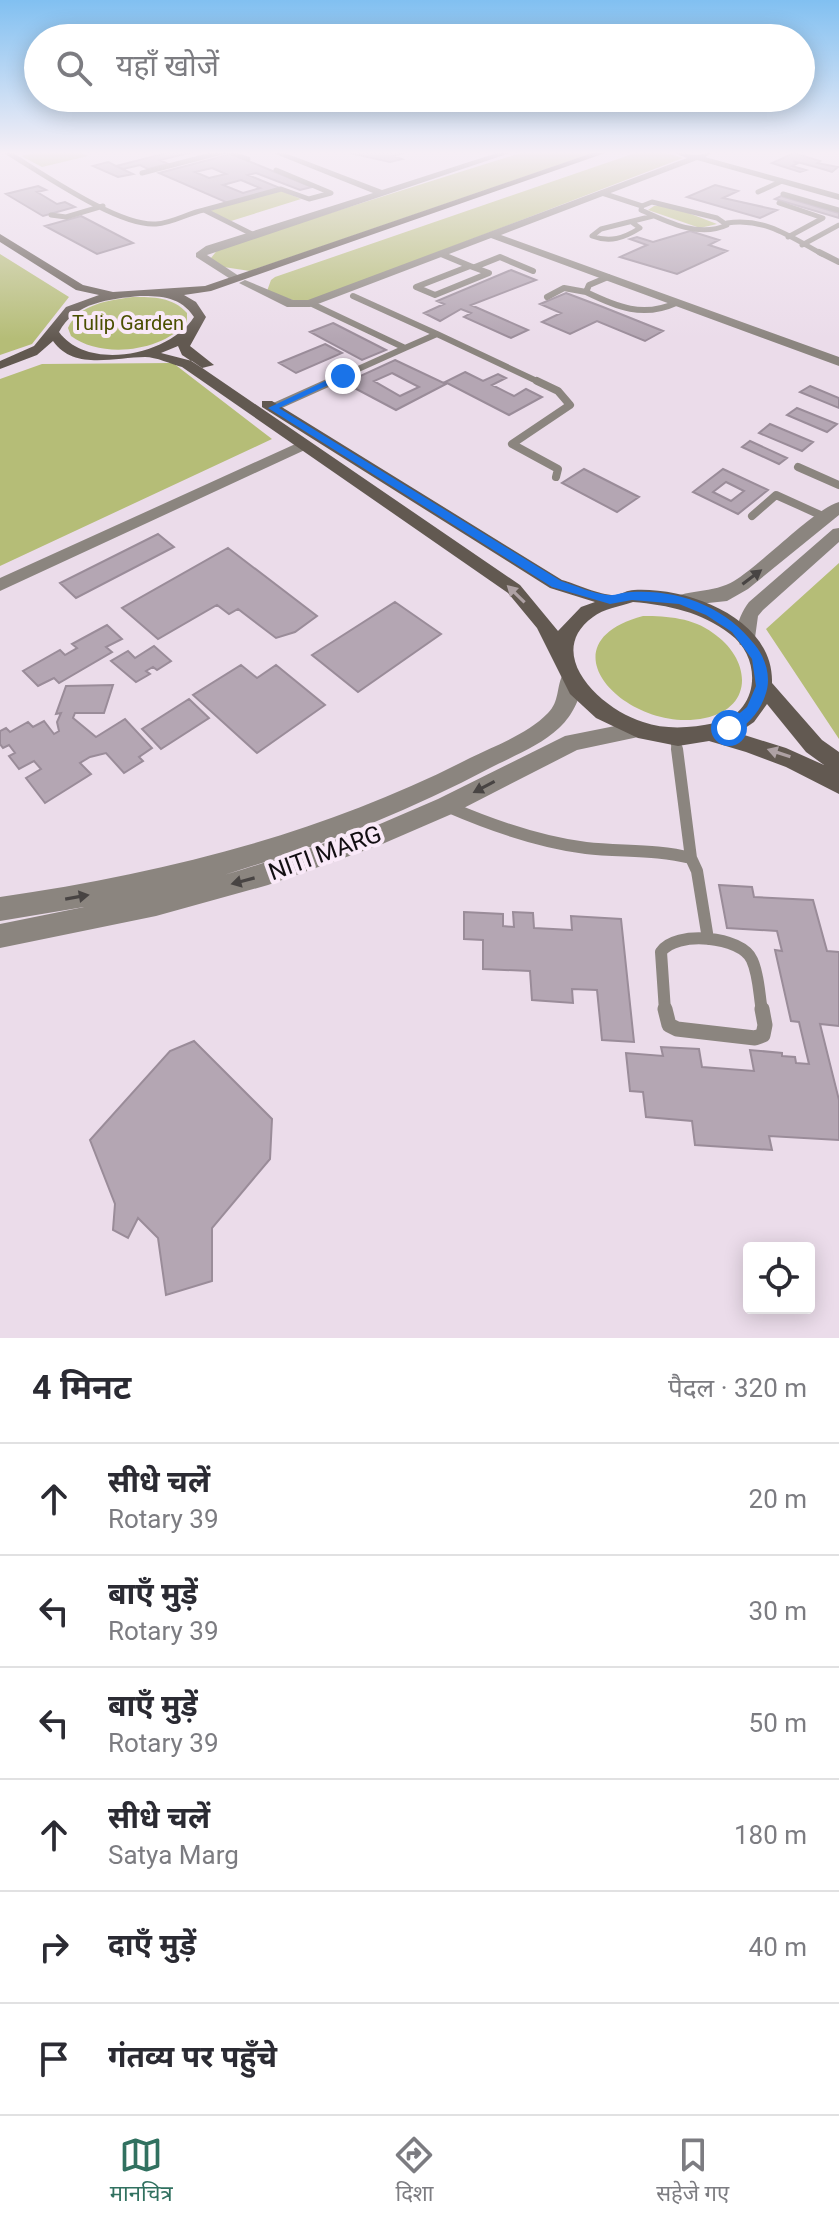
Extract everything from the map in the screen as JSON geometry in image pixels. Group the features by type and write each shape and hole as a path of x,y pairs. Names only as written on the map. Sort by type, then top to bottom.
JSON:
{"main road":[{"path":"197,309 208,297 241,280 430,213"},
{"path":"0,237 80,288 162,294 201,291 241,280 438,213"},
{"path":"0,248 74,295 77,300 39,348 0,367"},
{"path":"65,313 92,300 125,293"},
{"path":"162,294 184,299 197,309 200,317 184,346 187,352 556,584 610,600"},
{"path":"53,332 61,346 84,355"},
{"path":"0,367 37,359 84,355 122,357 148,353 173,345 190,334"},
{"path":"148,353 187,364 514,589 544,624 563,656 570,679 595,708 635,730 675,738 713,734 729,728 753,710 763,686"},
{"path":"563,656 571,625 587,610 610,600 644,596 680,600 724,620 747,640 758,658 763,686 814,746 839,764"},
{"path":"713,734 786,755 808,764 839,785"}],"street":[{"path":"317,213 210,248 200,255 279,300 310,303 548,213"},
{"path":"492,235 839,362"},
{"path":"0,585 302,446"},
{"path":"680,600 720,597 742,585 833,512"},
{"path":"747,640 749,615 756,606 839,533"},
{"name":"NITI MARG","path":"0,909 77,898 182,875 281,846 373,813 456,777 538,732 563,710 570,697 570,679"},
{"name":"NITI MARG","path":"0,936 156,904 268,874 372,838 446,806 573,742 635,730"}],"lane":[{"path":"51,215 66,217 78,213"},
{"path":"124,213 153,224 191,213"},
{"path":"211,213 252,234"},
{"path":"648,213 710,231 727,223"},
{"path":"699,213 727,223 750,220 839,262"},
{"path":"788,237 823,218 810,213"},
{"path":"633,223 640,228 611,241 592,236 594,232 615,223 633,223 653,216"},
{"path":"802,245 839,225"},
{"path":"441,254 472,267 489,273 435,295 416,287 472,267 500,257 533,271"},
{"path":"586,292 589,285 608,277"},
{"path":"547,297 564,288 586,292 642,314 676,303"},
{"path":"353,296 558,391 567,399 570,405 566,410 512,444 558,469 556,477"},
{"path":"310,303 405,348"},
{"path":"272,408 437,334"},
{"path":"798,467 839,485"},
{"path":"752,516 776,495 833,512"},
{"path":"675,738 691,858 697,871 708,939"},
{"path":"446,806 503,831 538,841 589,848 670,852 691,858"},
{"path":"708,939 737,945 752,958 765,1025 763,1035 755,1038 677,1029 669,1025 665,1017 661,952 664,944 672,940 708,939"}],"green space":[{"path":"214,213 255,213 231,221"},
{"path":"329,213 417,213 250,271 217,266 211,258 219,248"},
{"path":"460,213 539,213 308,302 295,301 267,291 275,277"},
{"path":"658,213 689,213 717,224 700,228"},
{"path":"0,254 69,297 32,344 0,355"},
{"name":"Tulip Garden","path":"133,297 169,301 187,313 187,322 163,340 131,349 99,348 71,336 68,328 79,313 105,302"},
{"path":"173,363 272,439 0,566 0,379 42,364"},
{"path":"839,563 839,739 766,629"},
{"path":"643,616 689,621 725,643 735,655 742,681 740,693 733,704 705,718 676,720 648,713 624,701 606,684 596,665 598,646 612,629"}],"building":[{"path":"744,213 770,213 760,218"},
{"path":"81,216 133,243 97,254 45,226"},
{"path":"690,231 719,240 709,245 727,251 677,274 620,257 647,245 630,239 637,237 653,242"},
{"path":"511,270 536,280 471,305 528,330 511,338 464,317 471,313 461,309 440,321 424,313 444,304 437,301"},
{"path":"566,293 663,331 645,341 597,321 570,334 542,322 561,313 540,304"},
{"path":"333,323 386,350 362,360 310,332"},
{"path":"325,344 342,353 296,373 279,363"},
{"path":"395,360 446,384 396,410 345,383","holes":["392,373 419,387 400,396 374,381"]},
{"path":"465,372 483,381 498,374 506,378 492,385 514,396 526,389 542,397 509,415 445,382"},
{"path":"810,386 839,398 839,408 800,392"},
{"path":"797,408 837,424 827,432 787,415"},
{"path":"770,424 813,442 802,451 759,433"},
{"path":"750,441 787,458 779,464 742,447"},
{"path":"584,469 639,497 617,512 562,483"},
{"path":"723,469 768,490 738,514 693,492","holes":["726,482 744,491 731,501 713,492"]},
{"path":"158,534 174,547 76,598 60,583"},
{"path":"228,548 317,616 295,632 276,638 238,609 229,614 217,605 158,639 122,608"},
{"path":"395,602 441,634 358,692 312,655"},
{"path":"107,625 122,639 106,647 112,652 59,683 54,678 38,686 23,671 60,650 65,655 77,648 72,644"},
{"path":"154,646 171,661 157,670 153,667 146,671 150,674 136,682 111,661 128,651 135,658"},
{"path":"241,665 257,678 276,665 325,705 257,753 193,695"},
{"path":"113,685 104,713 75,713 73,718 96,737 125,719 152,748 139,757 143,761 124,773 106,753 90,757 80,763 91,774 45,803 26,778 41,769 34,761 19,769 9,756 15,753 9,745 3,748 0,744 0,731 6,728 10,732 28,722 33,727 44,721 54,734 59,731 57,722 61,713 56,714 66,686"},
{"path":"189,699 209,718 161,749 142,729"},
{"path":"719,885 752,887 754,897 813,900 827,951 839,952 839,1026 820,1024 839,1100 839,1140 769,1136 772,1150 695,1145 692,1121 646,1117 643,1092 630,1091 626,1053 663,1056 661,1047 699,1049 702,1067 754,1071 750,1050 782,1053 782,1056 795,1057 796,1063 809,1064 799,1022 791,1021 775,950 782,951 777,931 727,928"},
{"path":"464,912 503,914 503,926 514,927 513,912 533,913 534,928 572,930 571,916 621,919 634,1042 602,1040 597,990 572,989 573,1003 532,1000 530,971 483,969 483,940 464,939"},
{"path":"194,1041 272,1119 270,1159 212,1228 212,1281 166,1295 158,1238 138,1218 128,1238 113,1230 115,1204 90,1140 170,1051"}],"route":[{"path":"343,376 272,408 556,584 610,600 656,596 680,600 724,620 753,648 763,677 760,699 753,710 729,728"}]}
